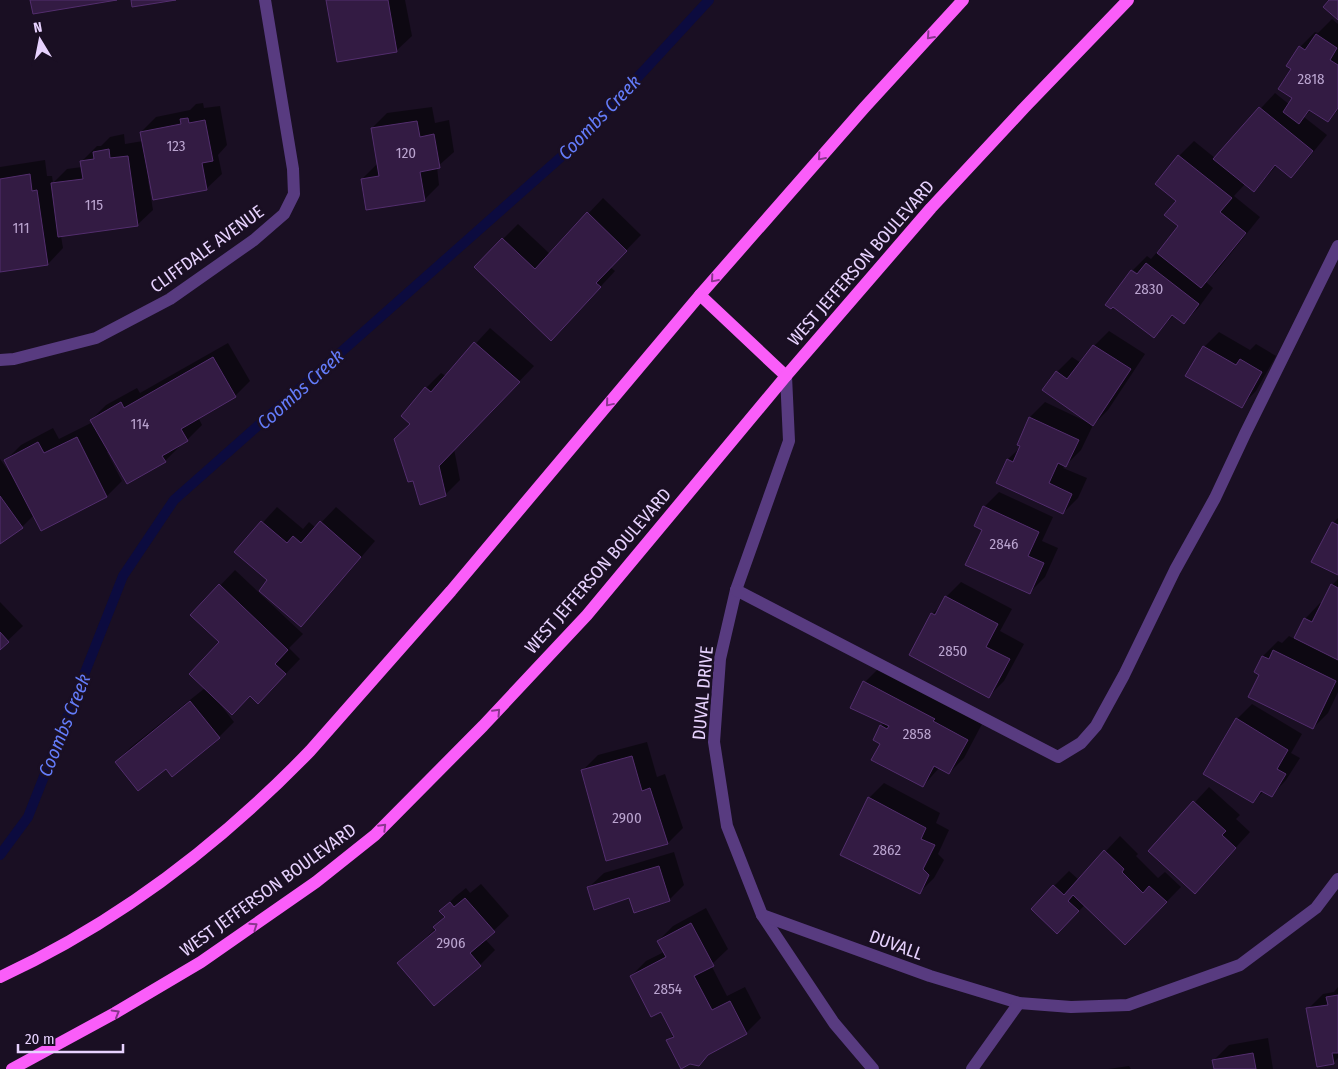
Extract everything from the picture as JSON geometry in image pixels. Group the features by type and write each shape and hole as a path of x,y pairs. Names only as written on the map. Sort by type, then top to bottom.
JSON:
{"main road":[{"path":"0,977 21,968 92,928 156,886 224,833 287,776 451,590 700,296 864,108 963,0"},
{"name":"WEST JEFFERSON BOULEVARD","path":"12,1069 115,1014 202,962 316,882 375,834 483,726 587,615 786,376 931,208 1128,0"},
{"path":"700,296 786,376"}],"street":[{"name":"CLIFFDALE AVENUE","path":"0,360 14,359 96,338 170,299 254,240 284,214 294,194 293,169 265,0"},
{"path":"736,590 1058,757 1081,743 1096,726 1124,675 1175,570 1215,498 1338,246"},
{"name":"DUVAL DRIVE","path":"786,376 789,441 736,590 720,659 714,742 727,826 762,915 834,1023 874,1069"},
{"name":"DUVALL","path":"762,915 930,976 1019,1003 1071,1007 1128,1006 1240,965 1316,908 1338,879"},
{"path":"972,1069 1019,1003"}],"building":[{"path":"30,0 117,0 33,14"},
{"path":"131,0 176,0 132,7"},
{"path":"326,0 388,0 397,52 337,62"},
{"path":"1329,0 1338,0 1338,20 1323,7"},
{"path":"1316,34 1337,48 1330,60 1338,65 1338,108 1328,122 1309,110 1299,124 1283,112 1292,98 1278,89 1291,69 1286,66 1299,46 1305,50"},
{"path":"1259,107 1313,151 1291,178 1275,165 1254,192 1213,159"},
{"path":"188,118 189,123 205,120 213,161 202,163 207,190 153,200 140,132 181,124 180,119"},
{"path":"417,121 420,137 434,134 440,168 420,172 425,201 366,210 361,179 379,176 371,128"},
{"path":"109,149 110,158 128,156 138,226 58,237 51,183 83,179 80,161 94,159 93,152"},
{"path":"1178,155 1232,198 1220,212 1246,233 1201,288 1157,253 1178,226 1164,215 1176,201 1155,184"},
{"path":"30,174 32,191 37,190 48,265 0,272 0,179"},
{"path":"587,212 627,251 596,283 601,287 551,341 474,267 502,238 535,269"},
{"path":"1146,263 1199,304 1184,324 1172,315 1154,338 1113,307 1111,309 1105,305 1131,270 1137,274"},
{"path":"474,342 520,382 439,466 446,496 420,505 413,481 408,482 394,439 410,424 401,416 425,387 431,392"},
{"path":"1093,345 1131,369 1093,426 1042,390 1056,371 1067,379"},
{"path":"1203,346 1236,365 1240,359 1262,372 1242,408 1185,376"},
{"path":"213,357 236,397 181,429 188,441 162,456 166,462 127,484 90,420 121,402 124,408"},
{"path":"1029,417 1079,440 1066,467 1058,463 1049,483 1072,494 1063,514 996,483 1007,459 1013,462 1020,446 1017,445"},
{"path":"77,437 107,497 41,531 4,460 38,442 44,453"},
{"path":"0,496 23,528 0,544"},
{"path":"983,506 1039,532 1028,556 1044,563 1030,594 965,565 982,530 974,526"},
{"path":"261,521 287,543 293,536 301,543 320,521 361,557 301,627 259,591 267,580 234,552"},
{"path":"1332,522 1338,525 1338,575 1311,562"},
{"path":"219,584 288,650 275,664 286,674 258,704 250,696 232,715 189,674 219,642 190,615"},
{"path":"1331,584 1338,588 1338,660 1294,638 1304,618 1312,622"},
{"path":"945,596 998,624 986,647 1010,659 989,698 909,655 931,613 935,615"},
{"path":"0,632 9,642 0,650"},
{"path":"1273,650 1336,681 1313,729 1248,697 1259,675 1254,672 1262,656 1269,659"},
{"path":"863,681 935,719 933,721 968,740 949,774 934,766 923,787 871,760 880,744 873,740 880,725 887,729 889,726 850,708"},
{"path":"190,701 220,738 172,777 166,769 138,791 115,762"},
{"path":"1236,718 1288,750 1277,769 1286,774 1272,797 1261,791 1253,803 1203,774"},
{"path":"632,756 642,791 650,788 668,844 606,861 581,770"},
{"path":"868,797 926,828 921,839 935,845 923,869 929,875 920,894 840,855"},
{"path":"1193,801 1226,831 1222,835 1236,848 1195,894 1148,851"},
{"path":"1104,850 1124,869 1122,872 1143,893 1149,886 1167,902 1125,945 1073,895 1068,901 1079,911 1057,934 1031,909 1053,885 1064,895"},
{"path":"659,866 670,901 634,913 629,898 594,910 587,887"},
{"path":"465,898 495,932 470,953 481,966 434,1006 397,963 436,930 433,927 445,917 439,911 450,902 454,907"},
{"path":"691,923 714,966 694,976 712,1010 730,1001 747,1034 708,1055 699,1066 690,1064 681,1069 666,1040 674,1037 661,1012 651,1017 630,976 666,957 657,941"},
{"path":"1338,995 1338,1053 1332,1053 1334,1064 1317,1067 1306,1008 1328,1005 1326,997"},
{"path":"1253,1053 1256,1069 1214,1069 1212,1060"}],"waterway":[{"name":"Coombs Creek","path":"0,855 28,817 123,576 174,500 578,142 709,0"}]}
